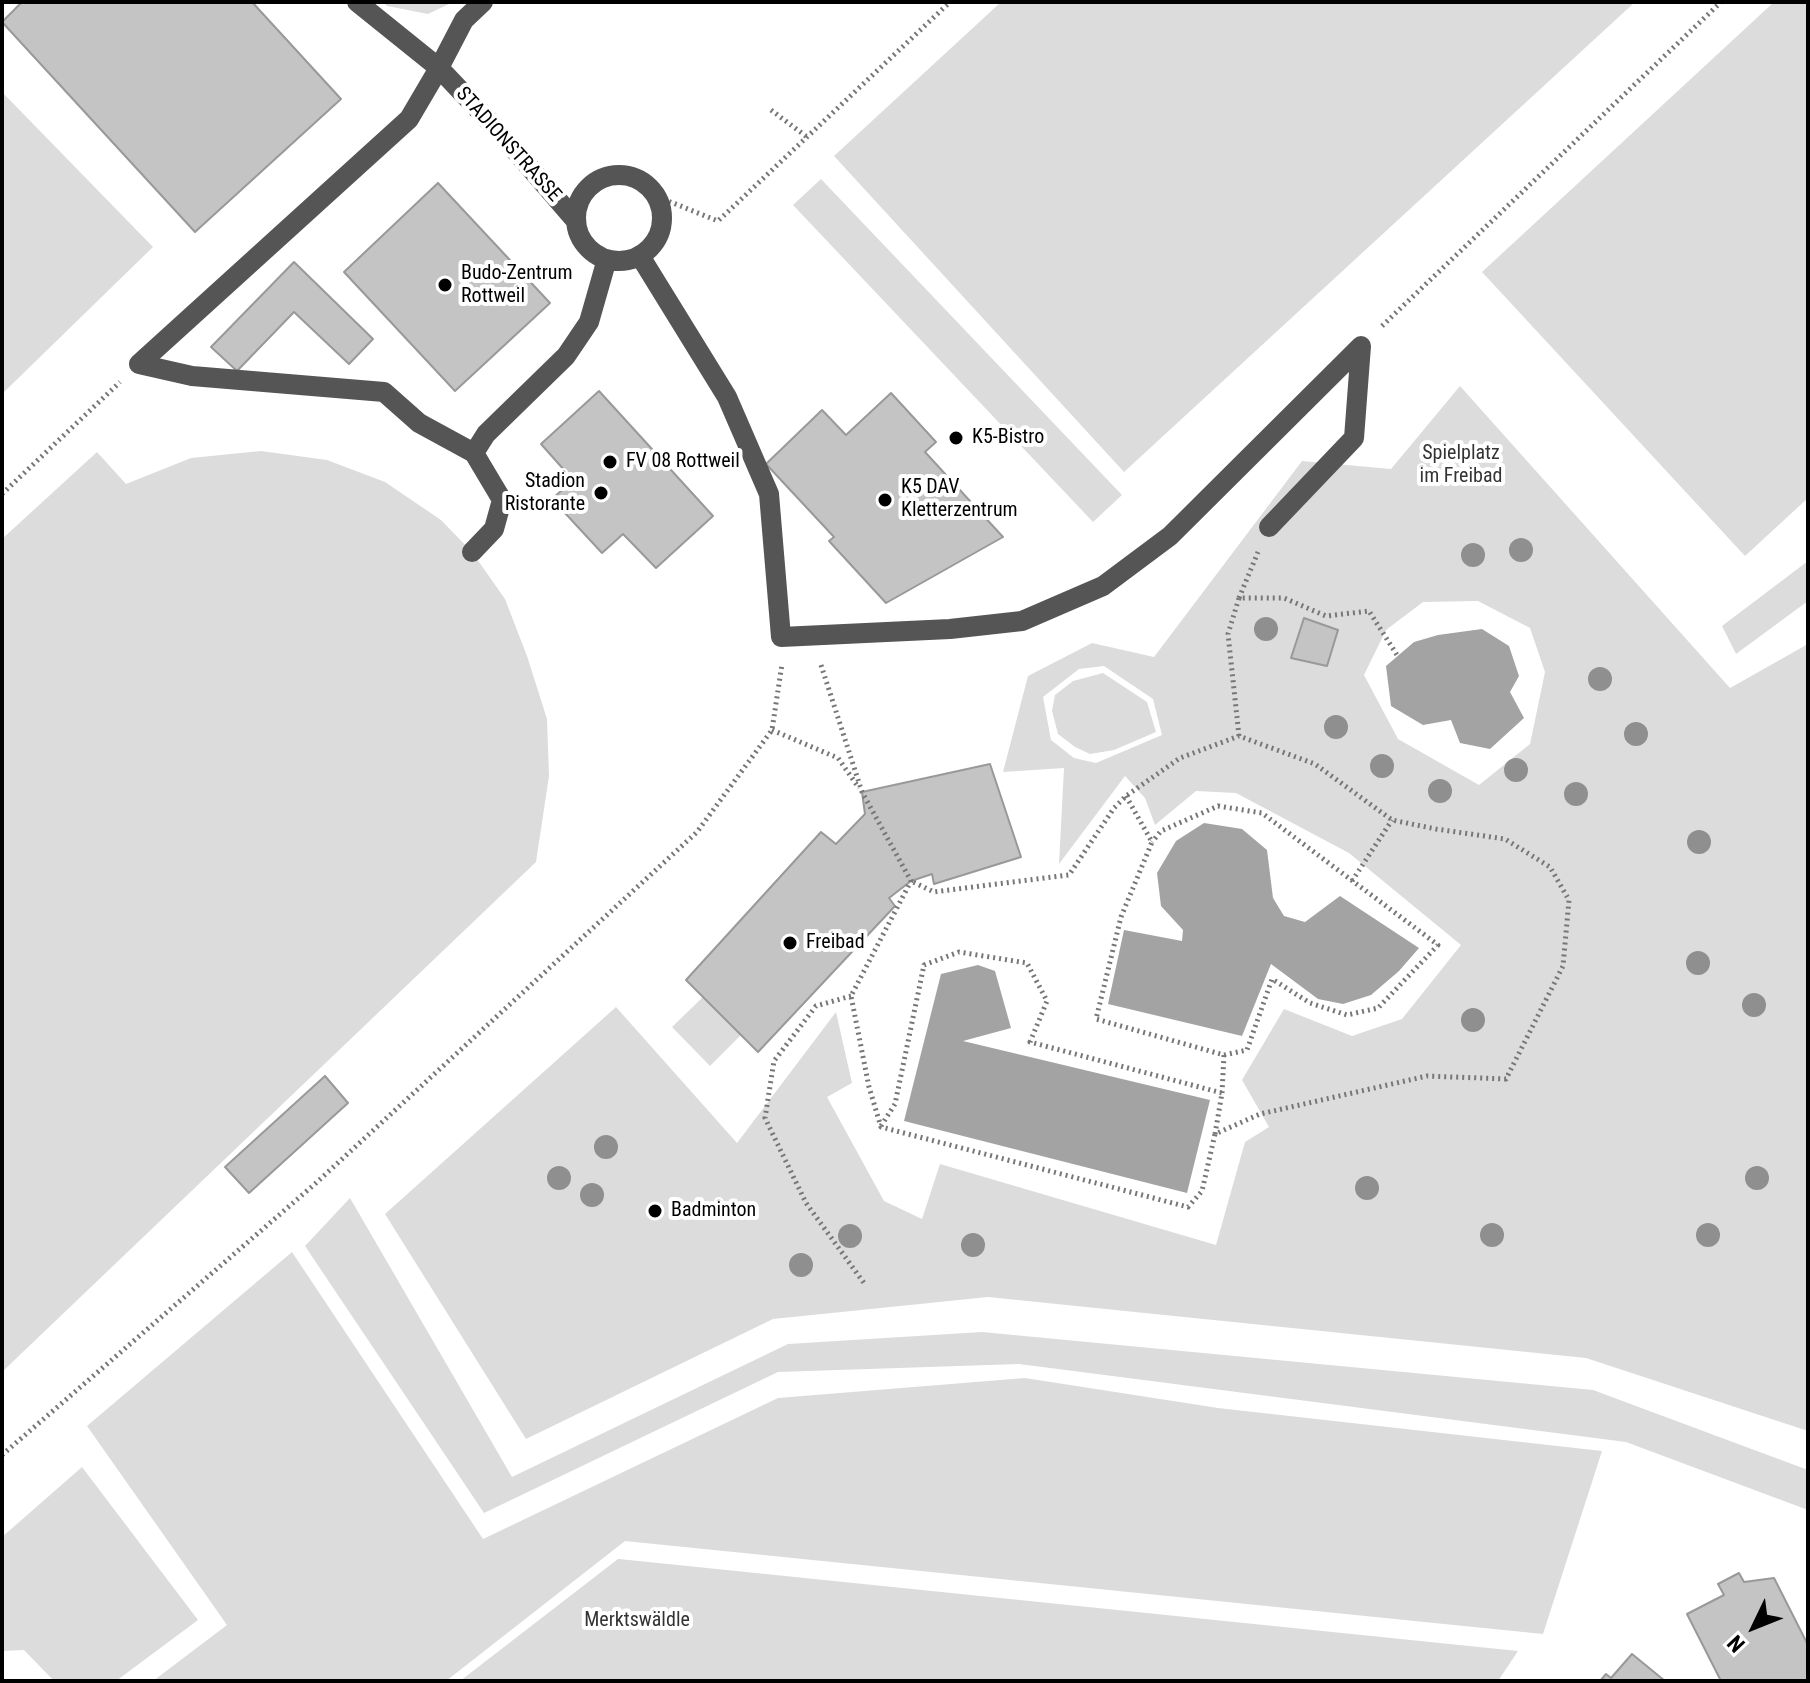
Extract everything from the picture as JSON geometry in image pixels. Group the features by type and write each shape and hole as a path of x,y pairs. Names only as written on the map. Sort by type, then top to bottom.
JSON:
{"street":[{"name":"STADIONSTRASSE","path":"357,2 439,68 576,221"},
{"path":"139,364 409,119 464,20 483,2"},
{"path":"615,174 632,176 647,184 658,197 663,213 661,231 653,246 640,256 624,261 607,259 592,251 581,238 576,221 578,205 586,190 599,179 615,174"},
{"path":"640,256 727,397 769,494 781,637 950,629 1022,621 1103,586 1170,536 1361,346"},
{"path":"474,453 486,434 566,356 589,322 607,259"},
{"path":"1269,527 1354,438 1361,346"},
{"path":"139,364 192,376 384,392 419,423 474,453 502,500 494,529 472,552"}],"path":[{"path":"658,197 718,221 949,2"},
{"path":"1361,346 1721,2"},
{"path":"771,110 807,137"},
{"path":"2,494 139,364"},
{"path":"1239,736 1228,634 1239,598 1284,598 1326,616 1369,611 1397,655"},
{"path":"811,635 862,792"},
{"path":"2,1455 316,1183 697,832 772,730 782,669 781,637"},
{"path":"772,730 838,758 862,792 911,881 934,892 1069,875 1114,808 1126,796 1180,758 1239,736 1315,764 1392,820 1505,839 1550,867 1569,900 1563,966 1506,1079 1427,1076 1260,1114 1215,1134"},
{"path":"1126,796 1152,842"},
{"path":"1218,806 1262,813 1438,945 1378,1008 1347,1015 1310,1003 1272,979 1247,1050 1224,1055 1096,1019 1121,917 1152,842 1161,831 1218,806"},
{"path":"1352,881 1392,820"},
{"path":"881,1127 869,1087 851,996 911,881"},
{"path":"881,1127 895,1104 924,965 959,952 1027,963 1047,1001 1030,1042 1222,1093"},
{"path":"851,996 816,1006 774,1061 765,1118 806,1203 864,1283"},
{"path":"881,1127 1188,1207 1202,1191 1222,1093 1224,1055"}],"green space":[{"path":"383,2 453,2 428,14 387,6"},
{"path":"1001,2 1635,2 1124,472 834,156"},
{"path":"1774,2 1808,2 1808,498 1745,556 1482,272"},
{"path":"2,92 153,247 2,394"},
{"path":"821,179 1122,495 1093,522 793,205"},
{"name":"Spielplatz im Freibad","path":"1460,386 1730,688 1808,644 1808,1431 1586,1358 988,1297 773,1319 526,1439 385,1214 616,1007 737,1143 836,1012 852,1083 827,1097 884,1201 922,1219 940,1164 1216,1245 1245,1142 1269,1127 1242,1080 1284,1009 1352,1036 1402,1019 1461,945 1349,853 1236,793 1196,791 1155,825 1145,798 1125,776 1059,864 1064,768 1003,772 1028,676 1092,643 1154,657 1302,461 1391,469","holes":["1478,601 1530,628 1545,672 1530,744 1479,785 1398,739 1364,675 1386,630 1423,602","1104,666 1153,699 1162,735 1096,763 1074,758 1051,740 1043,697 1079,669"]},
{"path":"261,451 327,460 385,482 441,520 472,552 505,599 547,719 549,776 536,862 2,1372 2,539 97,452 126,484 191,458"},
{"path":"1808,561 1808,601 1736,654 1722,626"},
{"path":"1103,673 1147,702 1156,732 1114,750 1090,754 1058,734 1052,711 1055,695 1073,681"},
{"path":"704,996 742,1034 710,1066 672,1027"},
{"path":"350,1198 512,1477 788,1344 982,1332 1593,1390 1808,1470 1808,1510 1626,1442 1019,1364 778,1372 484,1513 305,1246"},
{"path":"292,1252 483,1539 778,1398 1025,1378 1218,1408 1602,1451 1543,1634 625,1541 446,1681 153,1681 227,1625 87,1426"},
{"path":"82,1467 198,1620 116,1681 54,1681 24,1650 2,1651 2,1537"},
{"name":"Merktswäldle","path":"618,1559 1518,1651 1498,1681 460,1681"}],"shaded area":[{"path":"1482,629 1509,646 1519,676 1510,692 1524,718 1490,749 1460,743 1451,720 1423,725 1391,706 1386,666 1414,642"},
{"path":"1204,823 1242,829 1267,850 1273,898 1284,916 1305,922 1340,896 1419,948 1399,971 1371,995 1343,1004 1318,999 1271,964 1242,1036 1108,1004 1124,930 1182,941 1183,930 1161,906 1157,873 1176,841"},
{"path":"978,965 995,971 1011,1028 963,1041 1210,1100 1187,1193 904,1121 941,974"}],"building":[{"path":"22,2 252,2 341,99 195,232 2,22"},
{"name":"Budo-Zentrum Rottweil","path":"438,183 550,303 455,391 344,272"},
{"path":"294,262 373,339 349,364 294,312 237,371 211,347"},
{"name":"FV 08 Rottweil","path":"599,391 713,516 656,568 623,534 602,553 552,499 573,480 541,444"},
{"name":"K5 DAV Kletterzentrum","path":"891,393 936,442 925,452 1003,537 886,603 829,541 834,537 766,464 822,410 846,435"},
{"path":"1304,618 1338,630 1327,666 1291,658"},
{"name":"Freibad","path":"990,764 1021,857 934,884 932,874 911,881 889,898 895,906 758,1052 686,980 821,832 836,844 865,814 862,792"},
{"path":"325,1076 348,1103 249,1193 225,1167"},
{"path":"1739,1573 1744,1582 1774,1578 1808,1645 1808,1681 1721,1681 1687,1614 1724,1595 1718,1584"},
{"path":"1632,1654 1665,1681 1600,1681 1606,1674 1611,1678"}],"place":[{"name":"Budo-Zentrum Rottweil","path":"445,285"},
{"name":"K5-Bistro","path":"956,438"},
{"name":"FV 08 Rottweil","path":"610,462"},
{"name":"Stadion Ristorante","path":"601,493"},
{"name":"K5 DAV Kletterzentrum","path":"885,500"},
{"name":"Freibad","path":"790,943"},
{"name":"Badminton","path":"655,1211"}]}
